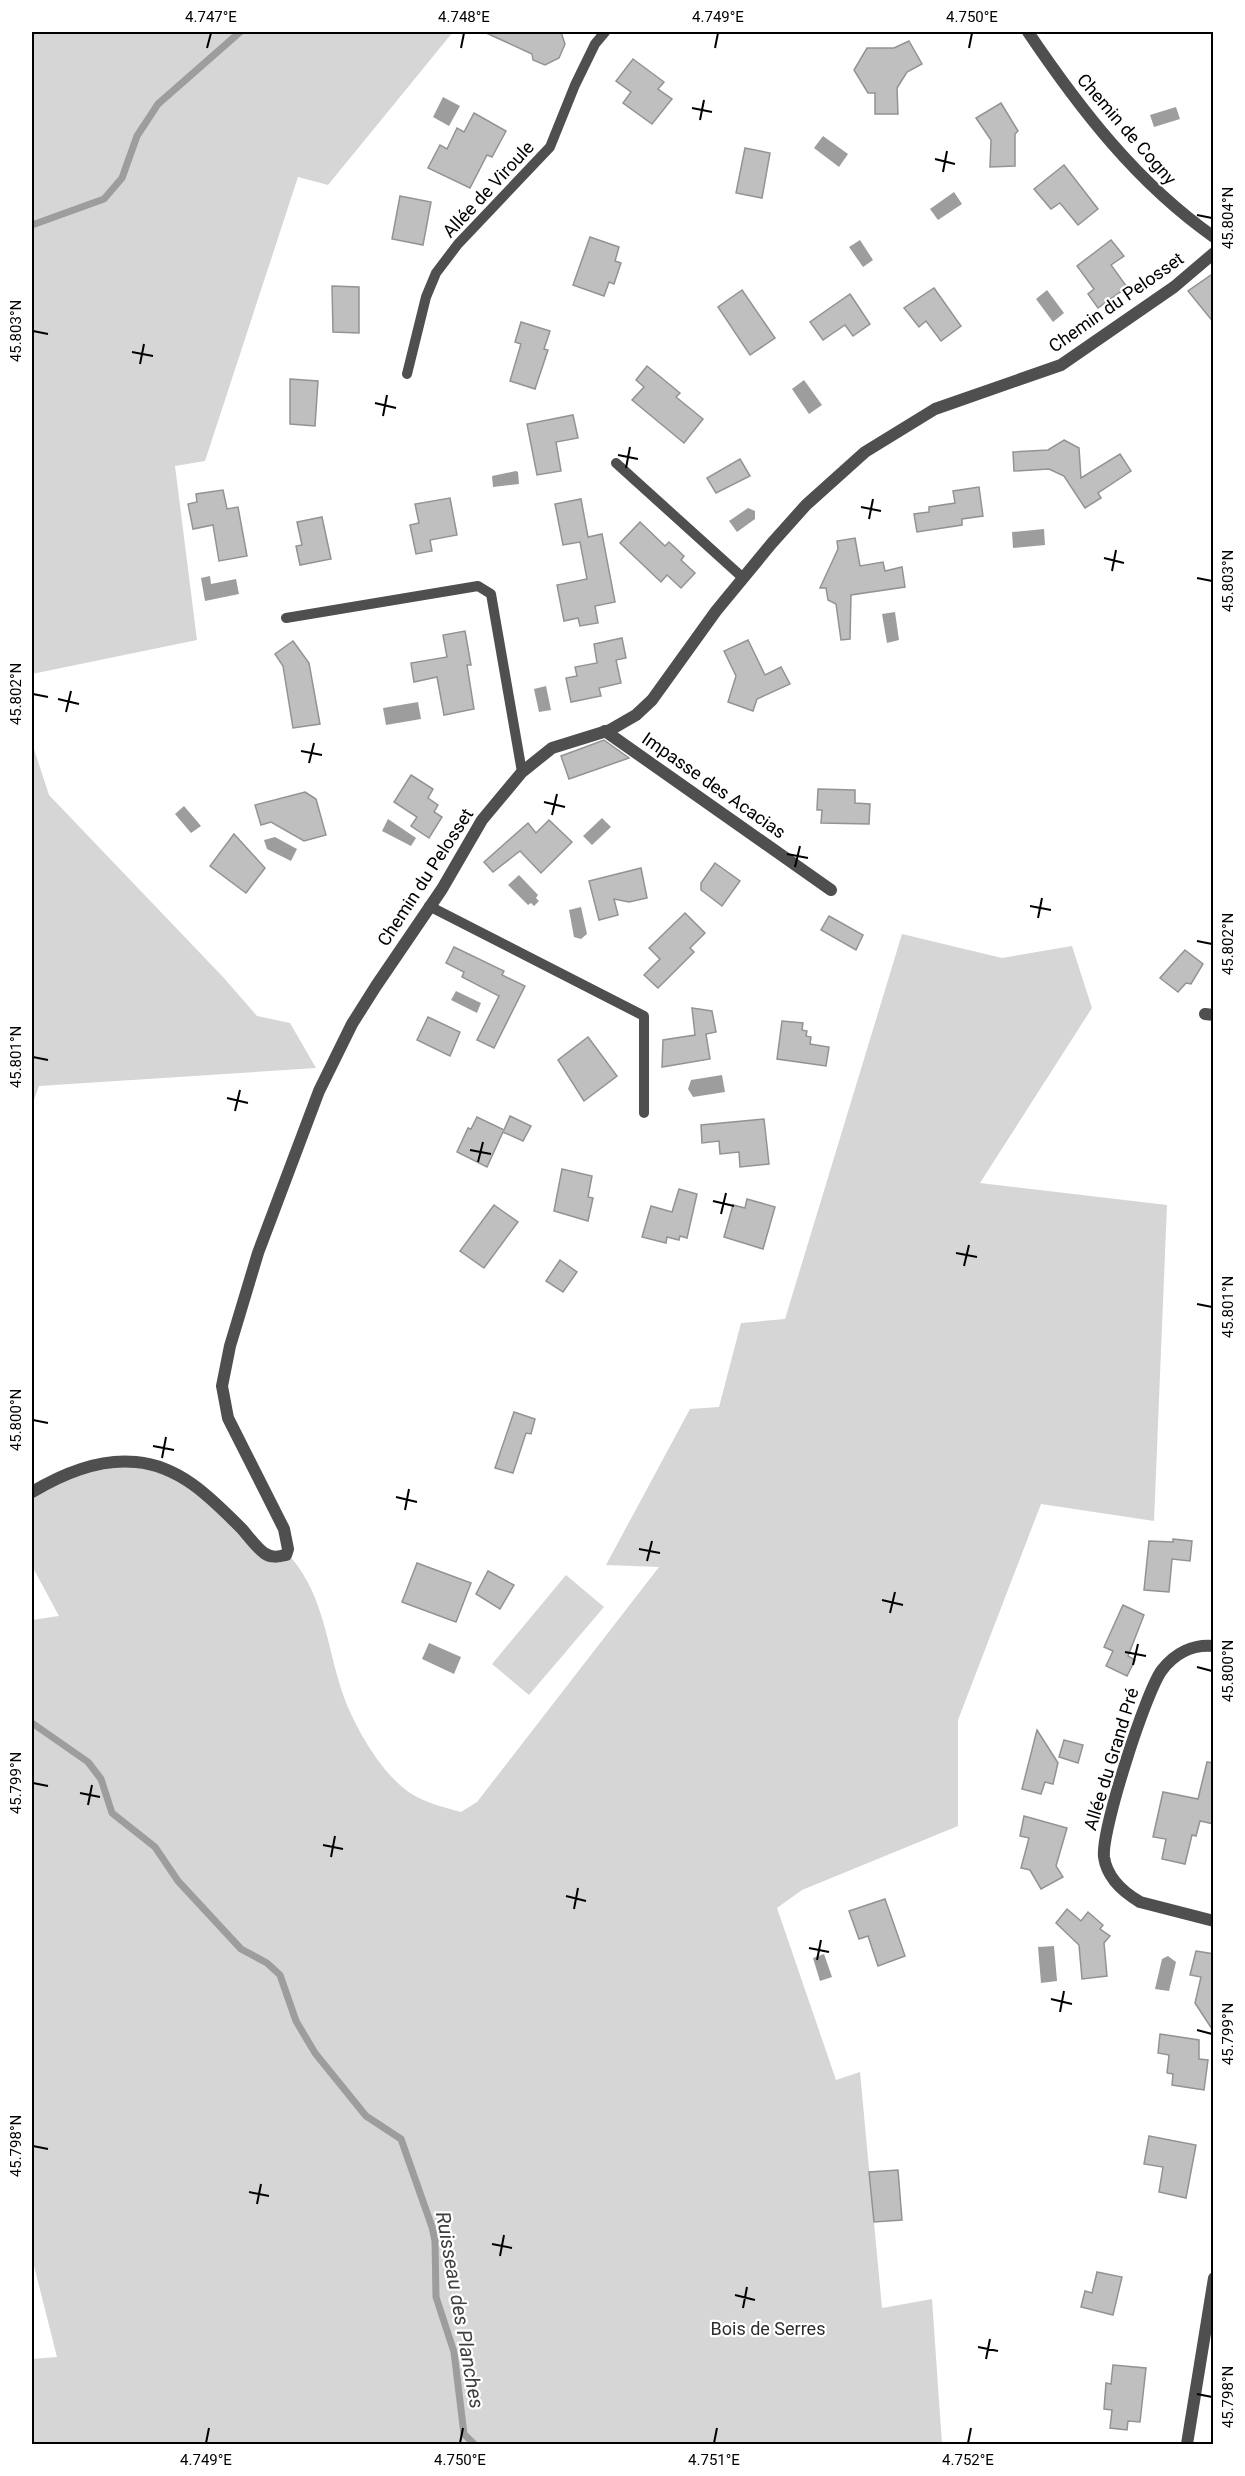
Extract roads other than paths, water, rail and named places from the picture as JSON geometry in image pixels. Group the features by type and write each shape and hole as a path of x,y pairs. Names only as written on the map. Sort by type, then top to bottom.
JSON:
{"street":[{"name":"Chemin de Cogny","path":"1028,32 1073,98 1098,128 1152,187 1181,214 1214,237"},
{"name":"Chemin du Pelosset","path":"32,1492 62,1476 92,1466 122,1461 150,1464 171,1471 202,1491 262,1552 278,1557 287,1553 284,1529 228,1418 222,1386 230,1346 258,1253 319,1091 352,1024 442,889 482,820 522,772 552,748 605,731 636,715 652,700 742,577 806,505 865,452 935,409 1062,365 1174,287 1214,252"},
{"name":"Impasse des Acacias","path":"605,731 831,890"},
{"name":"Allée du Grand Pré","path":"1214,1646 1187,1649 1174,1657 1154,1683 1109,1818 1104,1843 1104,1859 1110,1876 1130,1896 1140,1902 1214,1922"},
{"path":"1187,2445 1214,2278"}],"lane":[{"name":"Allée de Viroule","path":"407,374 426,297 436,273 458,244 550,147 595,44 605,32"},
{"path":"616,463 742,577"},
{"path":"286,618 478,586 491,594 522,772"},
{"path":"429,906 644,1016 644,1113"}],"waterway":[{"path":"32,225 104,199 122,178 137,136 158,104 240,32"},
{"name":"Ruisseau des Planches","path":"32,1723 88,1762 101,1779 112,1813 155,1847 178,1881 241,1949 267,1963 280,1975 296,2021 315,2053 366,2116 401,2139 432,2227 435,2241 436,2297 454,2352 464,2434 474,2444"}],"park label":[{"name":"Bois de Serres","path":"768,2328"}]}
